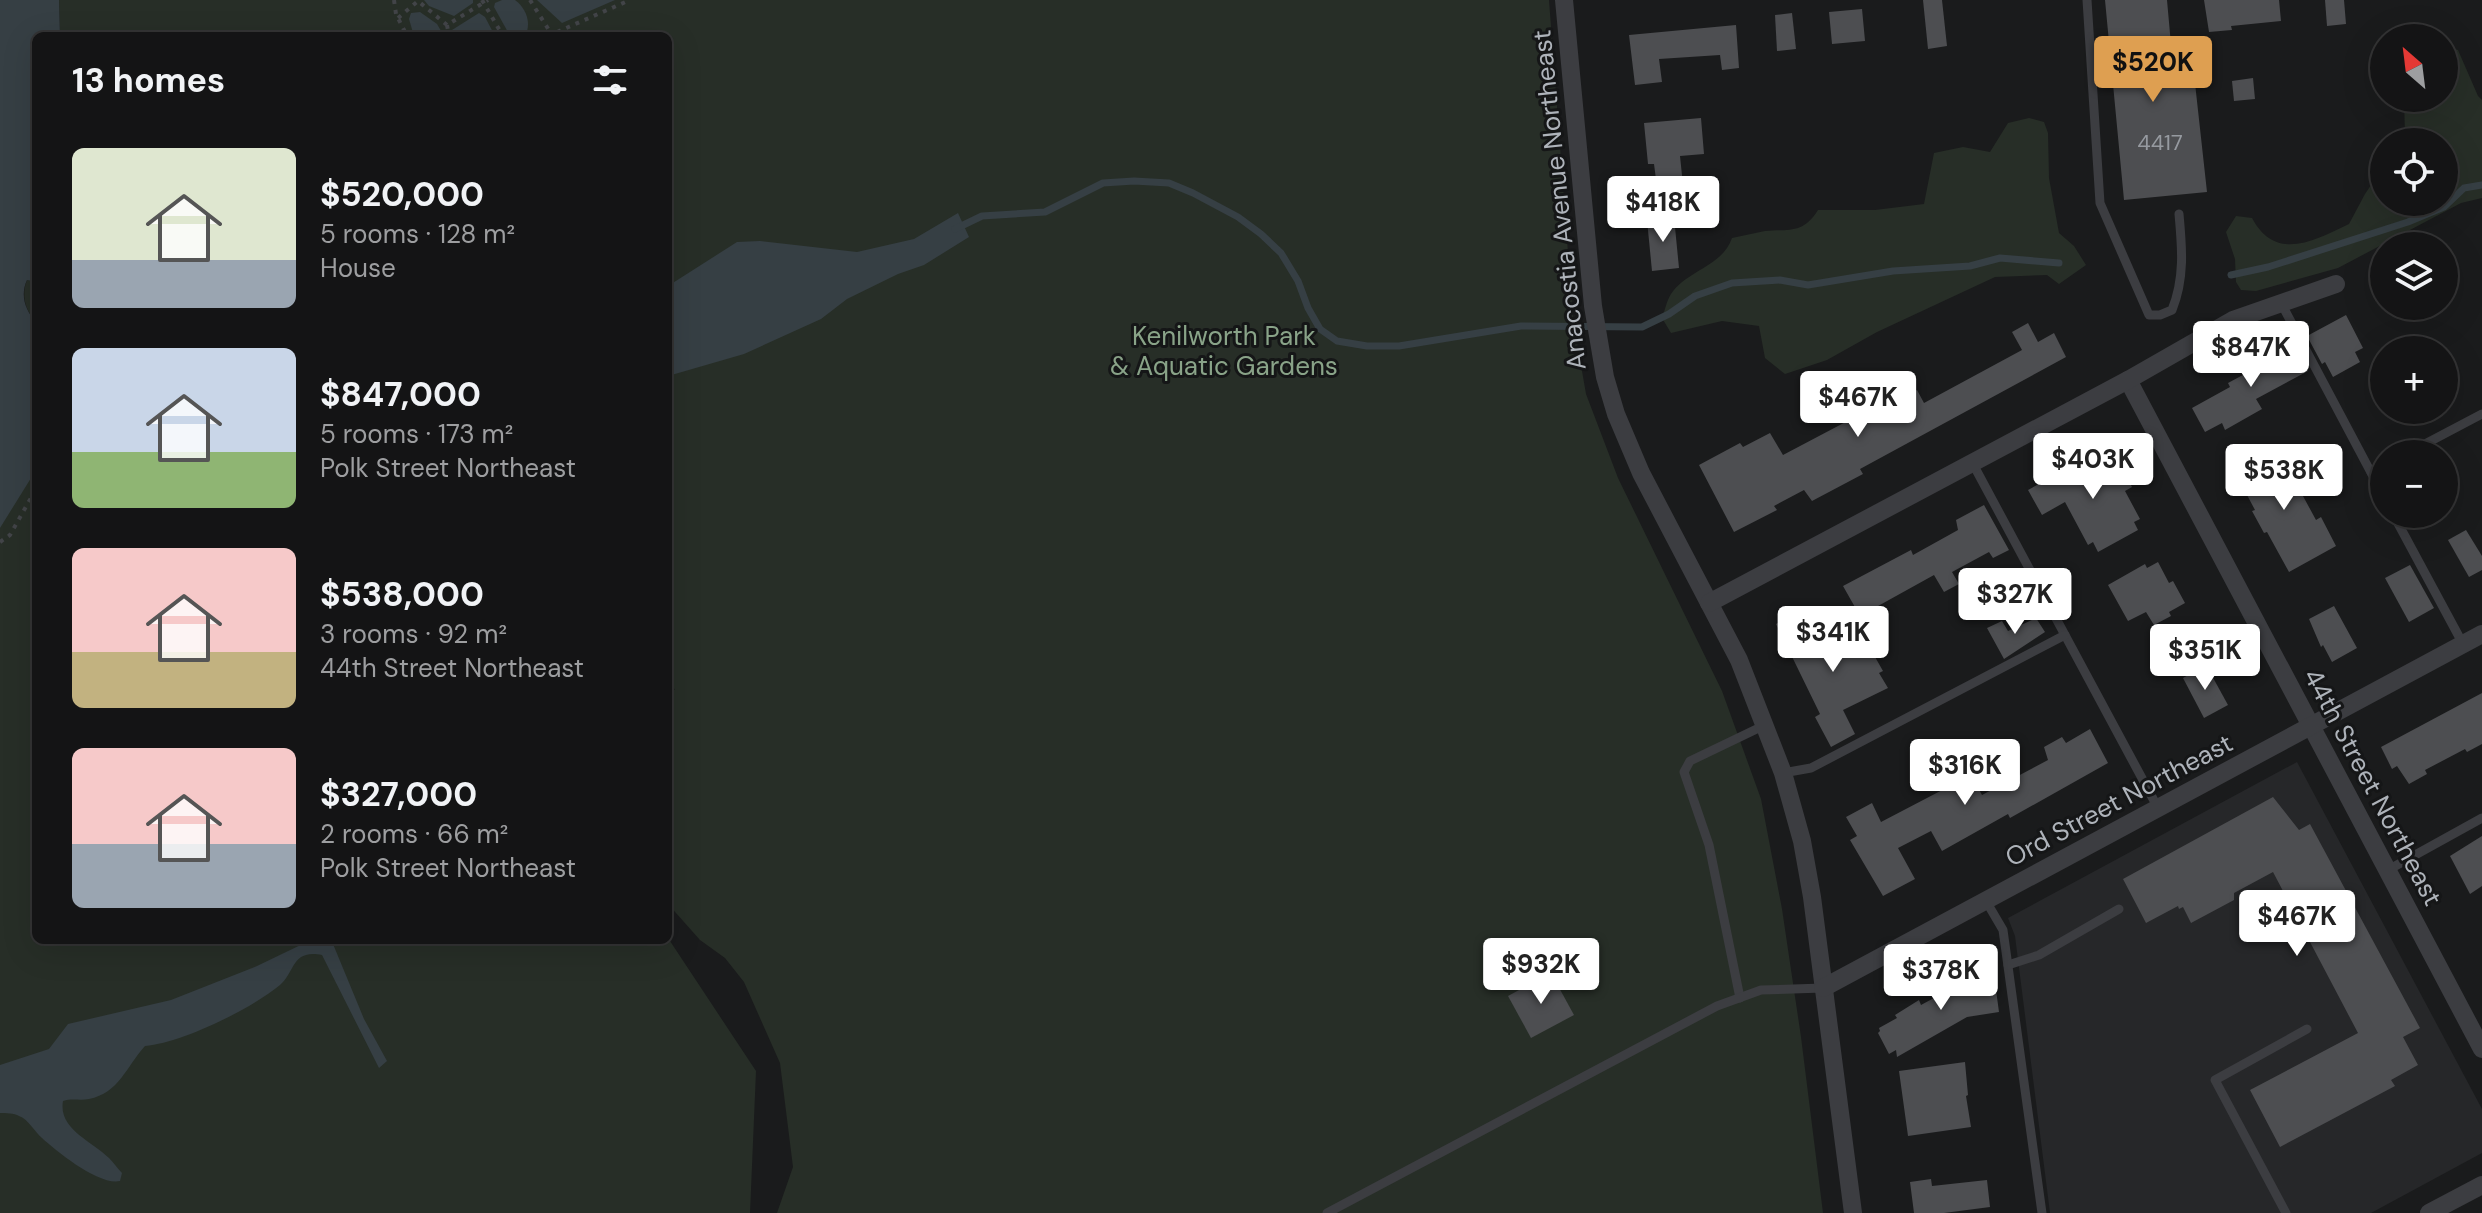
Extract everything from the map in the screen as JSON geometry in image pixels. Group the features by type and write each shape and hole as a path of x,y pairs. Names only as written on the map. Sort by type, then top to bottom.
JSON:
{"street":[{"name":"Anacostia Avenue Northeast","path":"1564,0 1597,341 1610,396 1631,451 1739,660 1783,773 1802,841 1812,897 1853,1213"},
{"path":"1709,603 1973,464 2233,320 2336,284"},
{"name":"44th Street Northeast","path":"2128,380 2480,1038"},
{"name":"Ord Street Northeast","path":"1823,988 2482,634"},
{"path":"2429,1213 2482,1185"}],"lane":[{"path":"2087,0 2100,203 2149,315 2172,310 2177,297 2183,261 2179,214"},
{"path":"2281,303 2370,470"},
{"path":"2433,440 2482,414"},
{"path":"1973,464 2158,808"},
{"path":"2401,528 2463,644"},
{"path":"1783,773 1811,768 2065,635"},
{"path":"1740,998 1709,845 1684,772 1690,761 1766,724"},
{"path":"2388,870 2482,818"},
{"path":"1986,901 2003,930 2042,1213"},
{"path":"2008,965 2039,955 2119,909"},
{"path":"1327,1213 1717,1006 1761,990 1823,988"},
{"path":"2273,1213 2285,1210 2215,1080 2307,1029"}],"path":[{"path":"394,0 405,32"},
{"path":"530,0 548,32"},
{"path":"557,32 630,0"},
{"path":"398,18 418,1 447,25 448,32"},
{"path":"447,25 485,1 501,32"},
{"path":"0,542 10,535 32,496"}],"shaded area":[{"path":"0,0 59,0 60,32 32,32 32,281 27,280 24,297 32,316 32,476 0,528"},
{"path":"424,0 473,0 473,3 454,16 429,6"},
{"path":"515,0 527,16 527,32 508,32 494,7 495,3"},
{"path":"537,0 615,0 562,23"},
{"path":"420,12 437,24 442,32 413,32 409,19 411,13"},
{"path":"479,13 485,17 493,32 452,32"},
{"path":"958,213 969,237 924,265 847,299 821,319 744,354 672,375 672,283 737,242 760,241 857,252 914,239"},
{"path":"2297,762 2482,1109 2482,1153 2371,1213 2050,1213 2015,936 2008,918"},
{"path":"303,944 333,944 364,1019 387,1061 379,1068 322,955 304,955 280,985 234,1014 178,1039 145,1046 108,1091 89,1099 63,1101 63,1111 71,1127 111,1160 122,1173 120,1181 101,1178 79,1167 22,1118 0,1113 0,1065 49,1049 68,1024 171,1000"}],"green space":[{"name":"Kenilworth Park & Aquatic Gardens","path":"59,0 1549,0 1573,319 1586,394 1618,478 1722,691 1761,799 1782,909 1823,1213 777,1213 793,1167 780,1063 744,982 725,958 700,940 672,908 672,692 675,689 672,689 672,32 60,32"},
{"path":"2458,50 2482,100 2482,198 2458,205 2458,128 2405,128 2404,112 2458,112"},
{"path":"2029,118 2044,122 2048,133 2049,178 2059,233 2074,246 2086,265 2059,284 2047,275 1995,277 1877,332 1827,360 1785,374 1765,358 1759,326 1722,321 1671,333 1662,318 1670,296 1678,286 1720,256 1732,238 1795,229 1807,223 1818,210 1875,210 1924,204 1934,153 1963,147 1990,152 2008,123"},
{"path":"2370,187 2370,216 2436,216 2406,232 2370,232 2370,251 2338,268 2256,291 2241,290 2236,282 2235,259 2226,232 2236,216 2252,218 2272,240 2297,244 2349,224"},
{"path":"27,280 32,281 32,316 25,302"},
{"path":"32,444 32,944 672,944 756,1071 750,1213 0,1213 0,462"}],"building":[{"path":"1923,0 1942,0 1947,46 1928,49"},
{"path":"2105,0 2167,0 2173,67 2193,65 2207,192 2124,200"},
{"path":"2204,0 2279,0 2281,21 2231,26 2232,30 2209,32"},
{"path":"2325,0 2344,0 2346,24 2327,26"},
{"path":"1862,9 1865,41 1832,44 1829,12"},
{"path":"1792,13 1796,49 1777,51 1775,15"},
{"path":"1736,25 1739,68 1722,70 1720,55 1659,59 1662,82 1635,85 1629,35"},
{"path":"2253,78 2255,99 2234,101 2232,81"},
{"path":"1701,118 1704,154 1680,156 1683,185 1657,187 1654,164 1648,164 1644,123"},
{"path":"1674,217 1679,268 1652,271 1647,220"},
{"path":"2346,315 2363,348 2355,352 2360,362 2333,377 2307,336"},
{"path":"2028,323 2038,342 2054,333 2066,357 1860,469 1863,474 1812,501 1804,490 1774,506 1777,510 1734,532 1699,465 1740,443 1743,447 1770,433 1783,455 1910,388 1913,392 1917,390 1924,403 2022,350 2012,332"},
{"path":"2293,341 2308,371 2256,399 2262,409 2225,430 2222,423 2205,432 2192,408 2230,387 2228,383 2267,362 2264,356"},
{"path":"2274,448 2294,486 2297,485 2316,520 2321,517 2336,546 2289,572 2252,511 2255,510 2238,478 2245,474 2241,467"},
{"path":"2113,451 2132,487 2125,491 2140,519 2134,522 2138,530 2098,552 2093,542 2088,545 2065,502 2042,515 2028,490 2055,475 2058,481"},
{"path":"1984,505 2009,550 1993,558 1989,552 1952,572 1959,584 1944,592 1934,575 1860,616 1843,586 1911,550 1913,555 1958,530 1956,520"},
{"path":"2466,530 2482,556 2482,570 2469,577 2448,540"},
{"path":"2158,562 2185,603 2169,612 2171,616 2154,625 2146,612 2128,621 2108,585 2145,564 2147,568"},
{"path":"2410,565 2434,608 2409,622 2385,578"},
{"path":"2334,606 2357,648 2332,662 2323,645 2321,647 2309,619"},
{"path":"1799,611 1821,649 1858,627 1883,671 1879,673 1888,688 1843,710 1855,734 1831,747 1815,717 1820,714 1776,624"},
{"path":"2036,618 2045,632 2004,659 1987,628 2002,621 2008,631"},
{"path":"2206,665 2228,705 2204,718 2183,678"},
{"path":"2482,693 2482,744 2467,752 2465,749 2425,770 2427,774 2409,784 2397,766 2392,769 2381,747"},
{"path":"2090,729 2108,763 2010,818 2008,814 1942,851 1931,831 1898,848 1915,879 1883,896 1850,840 1857,836 1846,817 1872,803 1881,822 1948,787 1933,759 1956,746 1982,795 2048,760 2044,747 2062,737 2066,743"},
{"path":"2273,797 2299,830 2310,824 2420,1028 2403,1037 2418,1065 2391,1080 2395,1086 2280,1147 2250,1090 2358,1033 2273,872 2234,893 2234,900 2191,923 2183,907 2179,909 2178,906 2146,923 2123,879"},
{"path":"2482,836 2482,886 2470,894 2450,856"},
{"path":"1993,968 1999,1012 1967,1017 1897,1057 1896,1050 1889,1054 1878,1033 1879,1028 1919,1000 1921,1005 1956,986 1964,985 1963,972"},
{"path":"1551,973 1574,1015 1531,1038 1508,996"},
{"path":"1965,1062 1971,1127 1908,1136 1899,1071"},
{"path":"1931,1179 1932,1186 1987,1180 1990,1207 1914,1213 1910,1182"}],"waterway":[{"path":"955,229 982,216 1045,212 1103,183 1169,183 1238,217 1261,234 1281,253 1320,329 1337,341 1367,346 1399,346 1521,326 1642,327 1669,314 1695,296 1732,283 1780,280 1808,285 1893,271 1970,266 2000,258 2059,263"},
{"path":"2231,275 2268,267 2408,222 2444,207 2464,188 2482,185"}]}
